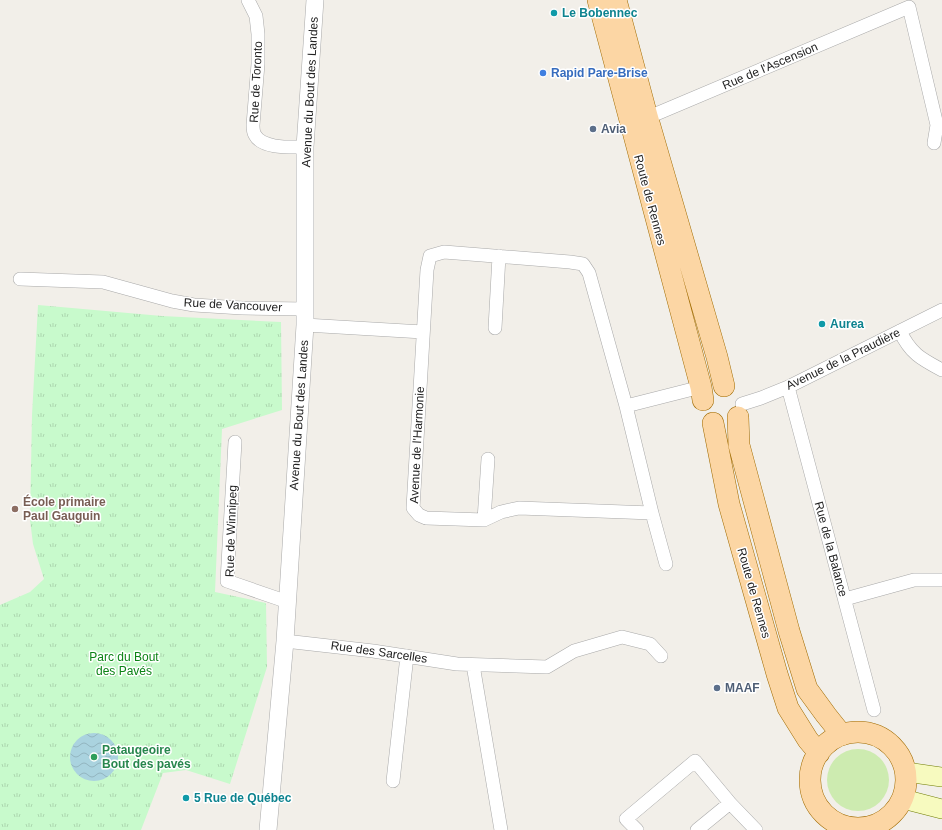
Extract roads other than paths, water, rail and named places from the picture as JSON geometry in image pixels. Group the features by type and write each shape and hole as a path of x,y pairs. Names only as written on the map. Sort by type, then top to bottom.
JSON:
{"main road":[{"name":"Route de Rennes","path":"598,0 717,357 724,386"},
{"name":"Route de Rennes","path":"616,0 638,118 702,393"},
{"path":"717,386 724,386 736,392 740,397 740,410 733,422 720,425 713,423 704,413 702,407 702,393 706,394 717,386"},
{"name":"Route de Rennes","path":"740,410 739,445 789,631 807,689 842,735"},
{"name":"Route de Rennes","path":"713,423 728,504 777,674 788,708 808,740 819,753"},
{"path":"863,732 883,739 898,753 902,759 906,772 906,786 902,799 895,811 878,824 863,829 836,826 820,809 812,791 811,771 815,758 829,742 842,735 863,732"},
{"path":"906,772 942,777"},
{"path":"902,799 942,809"}],"street":[{"name":"Rue de Toronto","path":"248,0 256,16 258,34 258,64 253,125 254,134 259,141 267,145 305,147"},
{"name":"Avenue du Bout des Landes","path":"268,830 288,602 305,325 305,147 315,0"},
{"name":"Rue de l'Ascension","path":"638,118 656,114 908,4 937,125 934,143"},
{"name":"Avenue de l'Harmonie","path":"652,513 519,508 501,512 484,520 426,518 419,515 412,508 427,270 430,256 444,252 583,264 589,273 626,406 666,564"},
{"path":"495,328 499,256"},
{"name":"Rue de Vancouver","path":"20,279 103,282 172,301 194,305 242,308 305,309"},
{"name":"Avenue de la Praudière","path":"740,410 761,398 788,387 942,310"},
{"path":"305,325 423,332"},
{"path":"900,331 906,343 920,358 942,370"},
{"name":"Rue de la Balance","path":"788,387 874,710"},
{"path":"626,406 702,393"},
{"name":"Rue de Winnipeg","path":"235,442 227,582 288,602"},
{"path":"484,520 488,459"},
{"path":"845,599 914,580 942,580"},
{"name":"Rue des Sarcelles","path":"285,641 407,656 456,664 547,667 574,651 622,637 650,644 661,656"},
{"path":"393,781 407,656"},
{"path":"473,664 501,830"},
{"path":"637,830 626,819 695,761 730,803 756,830"},
{"path":"697,830 730,803"}],"water":[{"name":"Pataugeoire Bout des pavés","path":"94,733 103,735 111,740 116,748 118,757 116,766 111,774 103,779 94,781 85,779 77,774 72,766 70,757 72,748 77,740 85,735"}],"place":[{"name":"Le Bobennec","path":"554,13"},
{"name":"Rapid Pare-Brise","path":"543,73"},
{"name":"Avia","path":"593,129"},
{"name":"Aurea","path":"822,324"},
{"name":"École primaire Paul Gauguin","path":"15,509"},
{"name":"MAAF","path":"717,688"},
{"name":"Pataugeoire Bout des pavés","path":"94,757"},
{"name":"5 Rue de Québec","path":"186,798"}],"park label":[{"name":"Parc du Bout des Pavés","path":"124,664"}]}
